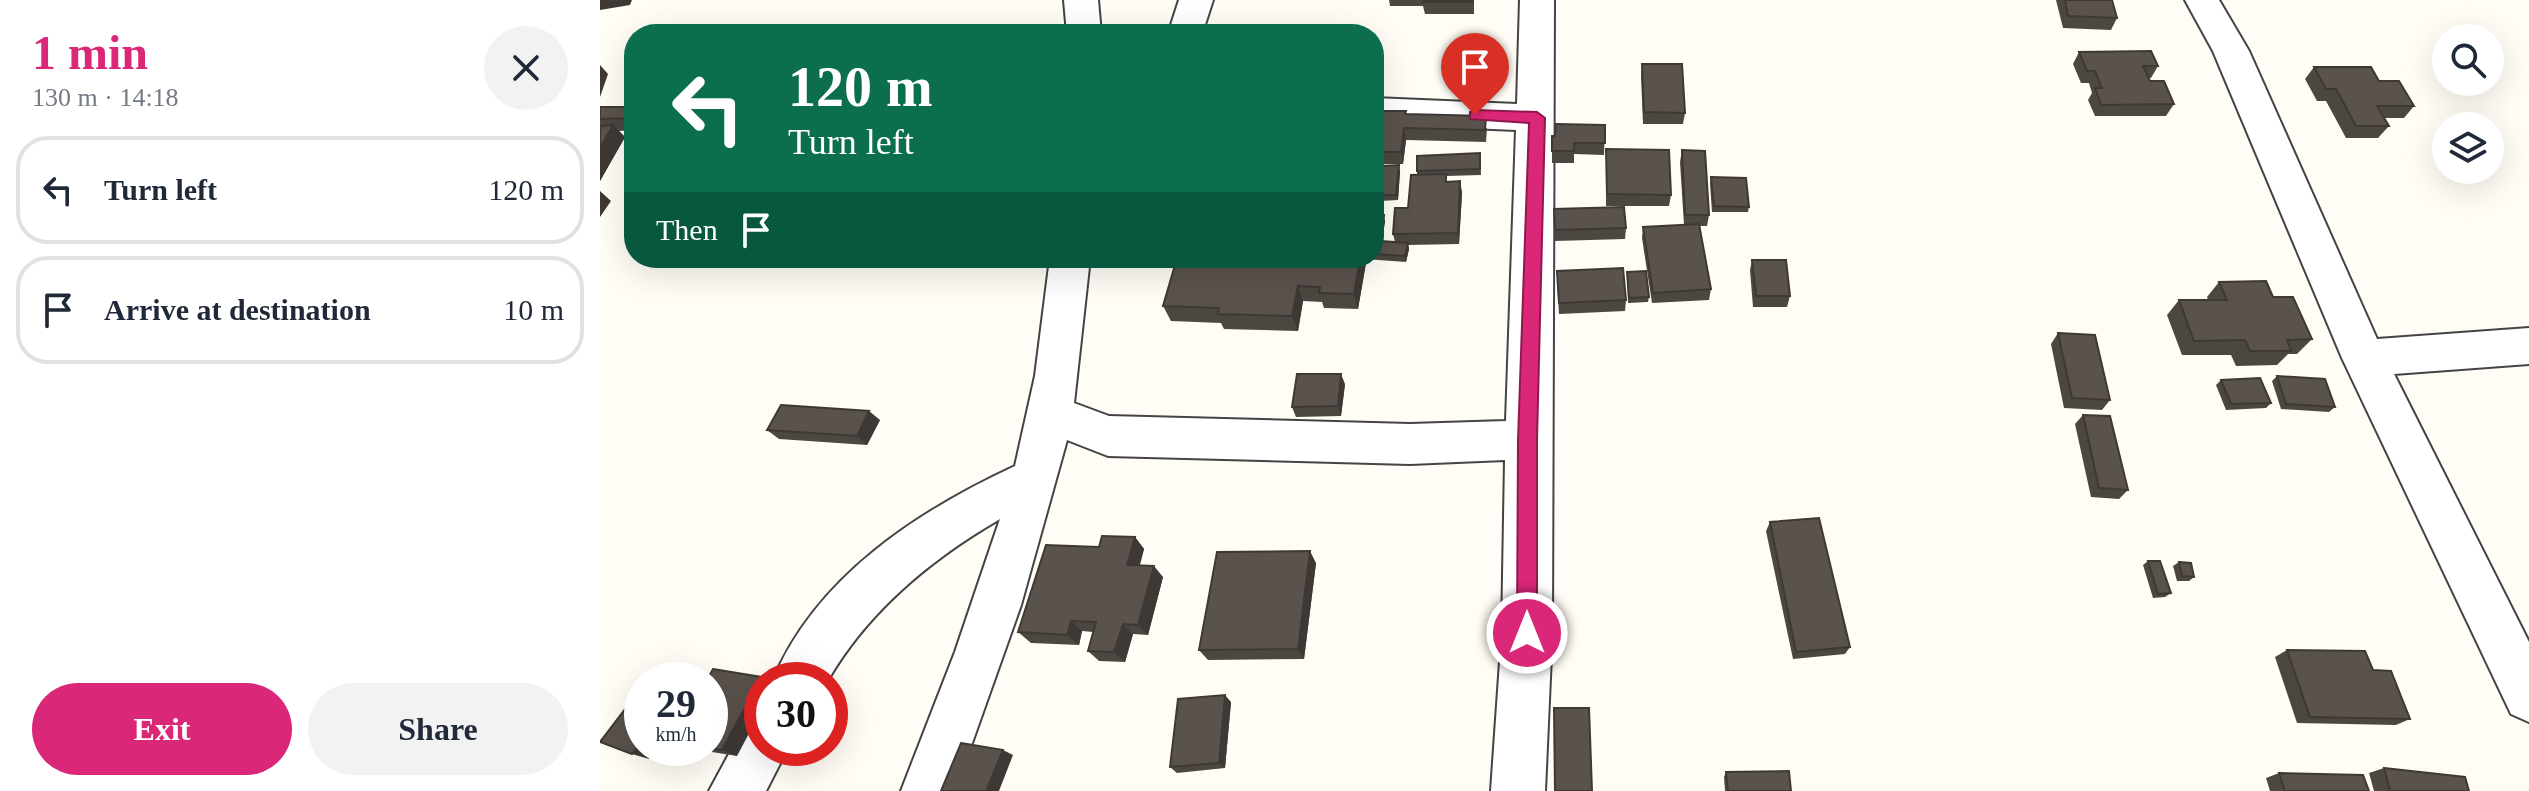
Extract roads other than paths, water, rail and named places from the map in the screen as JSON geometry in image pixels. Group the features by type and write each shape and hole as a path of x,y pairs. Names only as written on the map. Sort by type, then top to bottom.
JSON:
{"street":[{"path":"1081,0 1083,24"},
{"path":"1188,24 1196,0"},
{"path":"1518,791 1527,633 1537,0"},
{"path":"2202,0 2231,51 2364,358 2529,696"},
{"path":"1384,111 1537,118"},
{"path":"928,791 986,643 1019,543 1050,413 1069,268"},
{"path":"2364,358 2529,346"},
{"path":"1050,413 1108,436 1410,444 1528,440"},
{"path":"810,662 844,617 904,554 982,502 1032,480"},
{"path":"736,791 751,766"}]}
